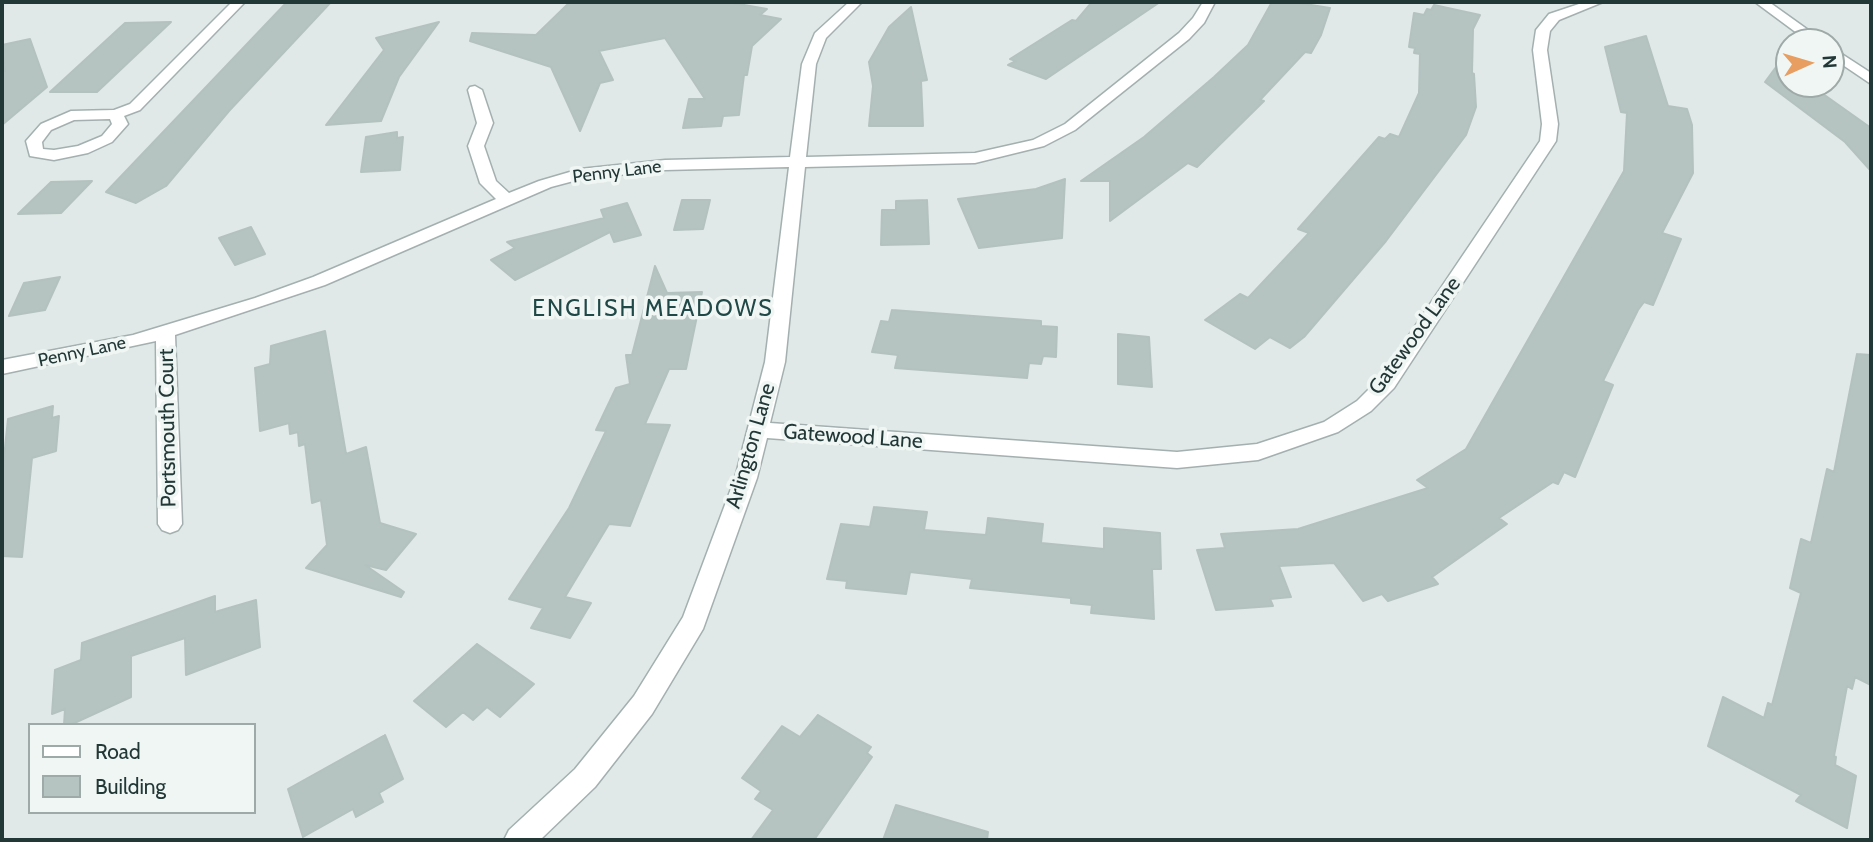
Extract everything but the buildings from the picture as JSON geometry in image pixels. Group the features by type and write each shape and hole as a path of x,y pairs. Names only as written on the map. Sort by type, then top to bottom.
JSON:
{"street":[{"path":"116,114 120,124 107,139 82,150 54,155 36,153 34,141 46,127 71,116 116,114 135,107 239,2"},
{"name":"Arlington Lane","path":"522,839 585,778 643,705 694,621 746,478 775,362 809,64 820,36 856,2"},
{"name":"Penny Lane","path":"2,367 69,355 165,331 320,281 507,200 569,177 619,168 975,158 1038,143 1070,127 1184,36 1199,20 1209,2"},
{"name":"Gatewood Lane","path":"758,430 1177,460 1258,452 1331,427 1364,406 1387,383 1548,141 1550,124 1540,50 1543,30 1554,17 1597,2"},
{"path":"1761,2 1798,28"},
{"path":"1845,61 1871,80"},
{"path":"475,90 485,123 476,146 488,183 507,200"},
{"name":"Portsmouth Court","path":"165,331 170,524"}],"district":[{"name":"ENGLISH MEADOWS","path":"653,309"}]}
